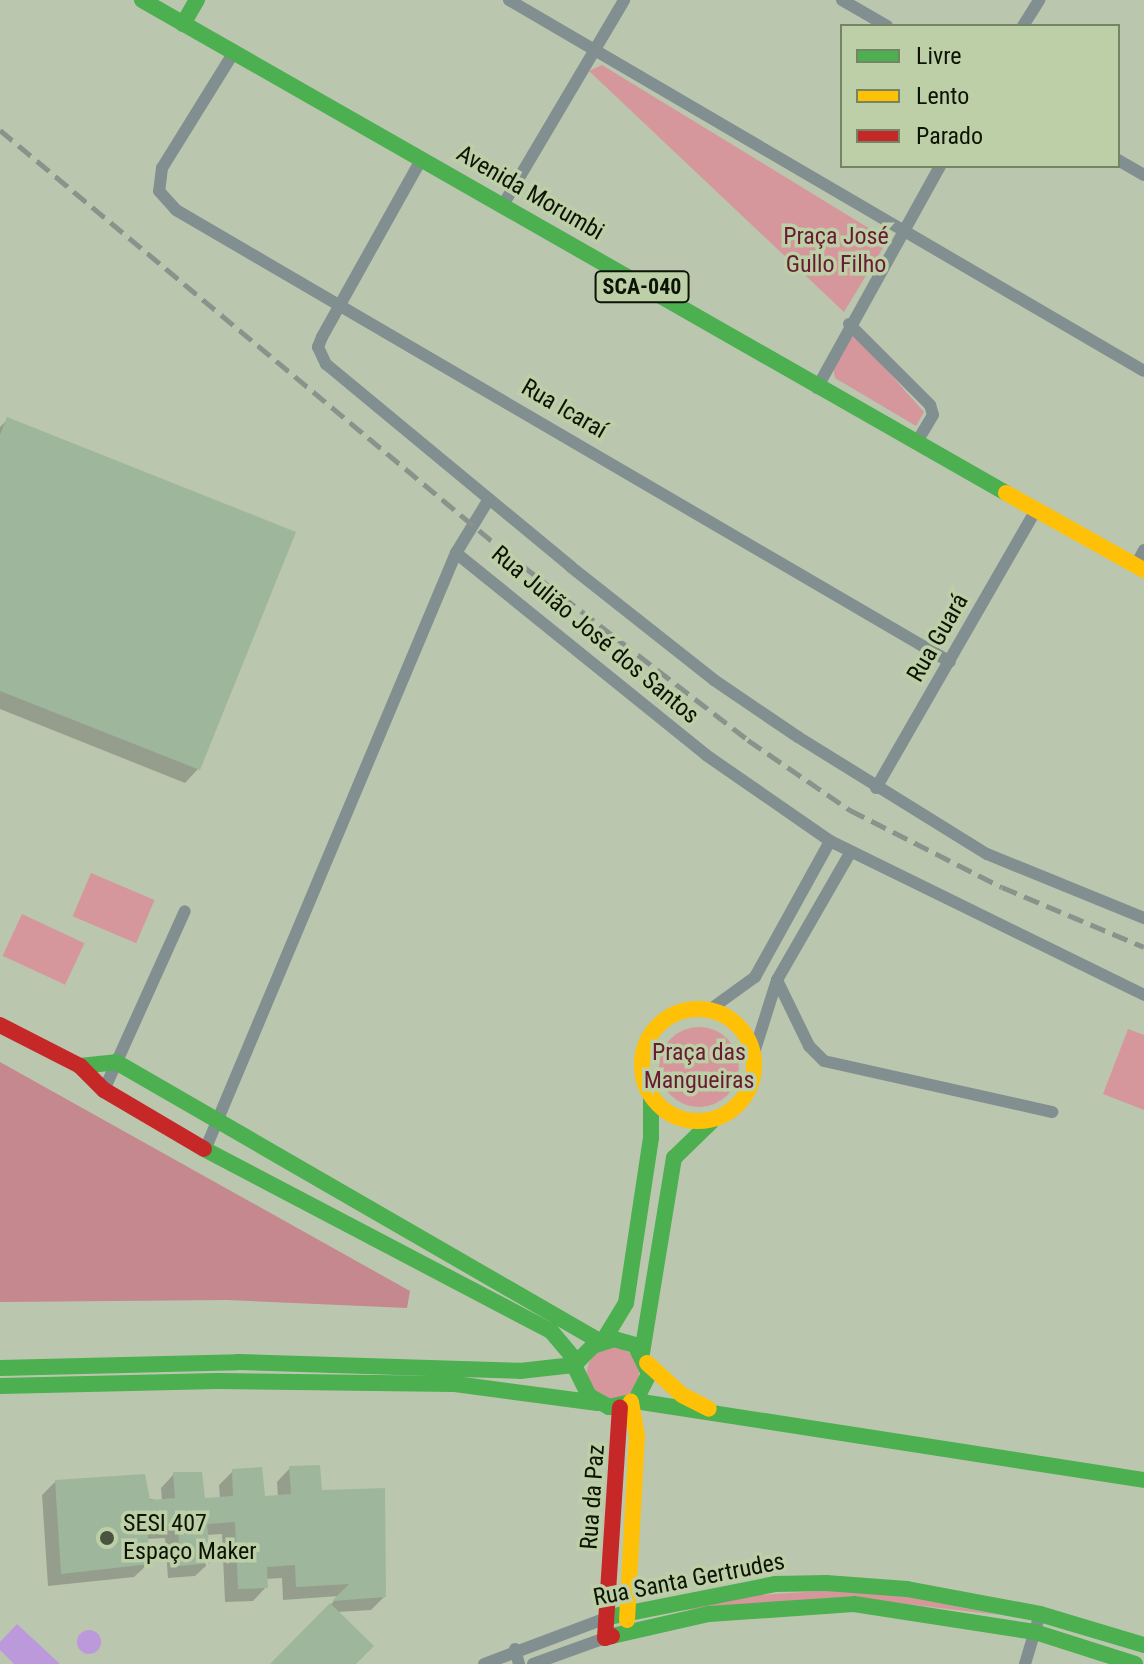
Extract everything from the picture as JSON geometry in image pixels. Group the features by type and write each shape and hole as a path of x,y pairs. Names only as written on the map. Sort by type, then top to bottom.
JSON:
{"street":[{"name":"Avenida Morumbi","path":"142,0 422,158 817,388 1036,510 1141,562"},
{"path":"183,24 197,0"},
{"path":"509,0 901,232 1144,371"},
{"path":"503,205 624,0"},
{"path":"842,0 884,24"},
{"path":"1024,24 1039,0"},
{"name":"Rua Icaraí","path":"234,52 162,168 159,191 176,210 950,662"},
{"path":"422,158 322,337 321,356 489,499 714,680 876,788 987,854 1144,918"},
{"path":"1120,161 1144,175"},
{"path":"817,388 849,324 939,168"},
{"path":"849,324 930,405 933,415 917,442"},
{"path":"456,553 489,499"},
{"name":"Rua Guará","path":"876,788 1036,510"},
{"name":"Rua Julião José dos Santos","path":"205,1150 456,553 706,755 830,841 1144,995"},
{"path":"708,1011 755,977 830,841"},
{"path":"629,1403 647,1384 645,1358 674,1158 697,1130 747,1095 754,1077 753,1056 777,980 850,853"},
{"path":"104,1090 185,911"},
{"path":"777,980 809,1046 824,1061 1052,1112"},
{"path":"0,1368 238,1362 520,1371 575,1363 602,1341 626,1303 651,1137 651,1098 641,1062 655,1028 687,1009 708,1011 739,1025 753,1056"},
{"path":"0,1025 80,1066 104,1090 205,1150 551,1331 575,1363 598,1403"},
{"path":"80,1066 116,1062 217,1117 602,1341 625,1340 682,1395 725,1415"},
{"path":"651,1098 681,1120 718,1118"},
{"path":"0,1386 218,1381 455,1384 598,1403 629,1403 725,1415 1144,1480"},
{"name":"Rua da Paz","path":"628,1631 637,1436 629,1403"},
{"name":"Rua da Paz","path":"605,1638 629,1403"},
{"name":"Rua Santa Gertrudes","path":"484,1664 515,1649 609,1617 775,1584 826,1583 907,1589 1040,1614 1144,1645"},
{"name":"Rua Santa Gertrudes","path":"533,1664 628,1631 709,1614 854,1604 1035,1632 1135,1664"},
{"path":"1025,1664 1040,1614"},
{"path":"515,1649 519,1664"}],"green space":[{"name":"Praça José Gullo Filho","path":"602,65 880,235 884,246 844,312 589,71"},
{"path":"854,333 924,412 916,426 835,378 833,368"},
{"path":"91,873 155,900 136,943 73,916"},
{"path":"22,914 85,943 65,985 3,956"},
{"name":"Praça das Mangueiras","path":"699,1027 714,1030 727,1039 736,1052 739,1067 736,1082 727,1095 714,1104 699,1107 684,1104 671,1095 662,1082 659,1067 662,1052 671,1039 684,1030"},
{"path":"1128,1029 1144,1035 1144,1110 1103,1094"},
{"path":"613,1347 631,1355 639,1373 631,1391 613,1399 595,1391 587,1373 595,1355"},
{"path":"837,1590 900,1595 999,1615 847,1597 673,1611 759,1595"}],"shaded area":[{"path":"0,1062 410,1291 407,1308 227,1300 0,1302"},
{"path":"17,1624 59,1664 14,1664 0,1650 0,1642"},
{"path":"89,1630 98,1633 101,1642 98,1651 89,1654 80,1651 77,1642 80,1633"}],"building":[{"path":"7,417 296,532 200,770 0,691 0,435"},
{"path":"320,1465 322,1490 385,1488 386,1597 332,1601 349,1584 296,1587 295,1565 267,1567 268,1588 238,1589 235,1522 207,1524 211,1563 180,1566 178,1526 147,1527 150,1564 61,1574 55,1480 145,1474 150,1500 175,1498 173,1472 202,1472 205,1498 233,1496 232,1469 262,1467 265,1496 291,1494 289,1466"},
{"path":"330,1603 374,1646 356,1664 270,1664"}],"railway":[{"path":"0,130 505,552 748,740 850,810 1002,887 1144,947"}],"traffic: fast":[{"path":"142,0 1006,493"},
{"path":"183,24 197,0"},
{"path":"80,1066 116,1062 601,1342"},
{"path":"603,1341 626,1303 651,1137 651,1098"},
{"path":"642,1353 674,1158 711,1122"},
{"path":"204,1149 551,1331 576,1361"},
{"path":"614,1339 635,1345 649,1374 635,1401 609,1407 589,1396 574,1365 593,1346 614,1339"},
{"path":"0,1368 238,1362 520,1371 574,1365"},
{"path":"0,1386 218,1381 455,1384 598,1403"},
{"path":"635,1401 1144,1480"},
{"path":"609,1617 775,1584 826,1583 907,1589 1040,1614 1144,1645"},
{"path":"612,1636 709,1614 854,1604 1035,1632 1135,1664"}],"traffic: slow":[{"path":"1006,493 1144,570"},
{"path":"698,1009 720,1013 738,1025 750,1043 754,1065 750,1087 738,1105 720,1117 698,1121 676,1117 658,1105 646,1087 642,1065 646,1043 658,1025 676,1013 698,1009"},
{"path":"647,1363 682,1395 709,1409"},
{"path":"627,1620 637,1436 631,1402"}],"traffic: jam":[{"path":"0,1025 80,1066 104,1090 204,1149"},
{"path":"612,1636 605,1638 620,1407"}],"place":[{"name":"SESI 407 Espaço Maker","path":"107,1538"}]}
